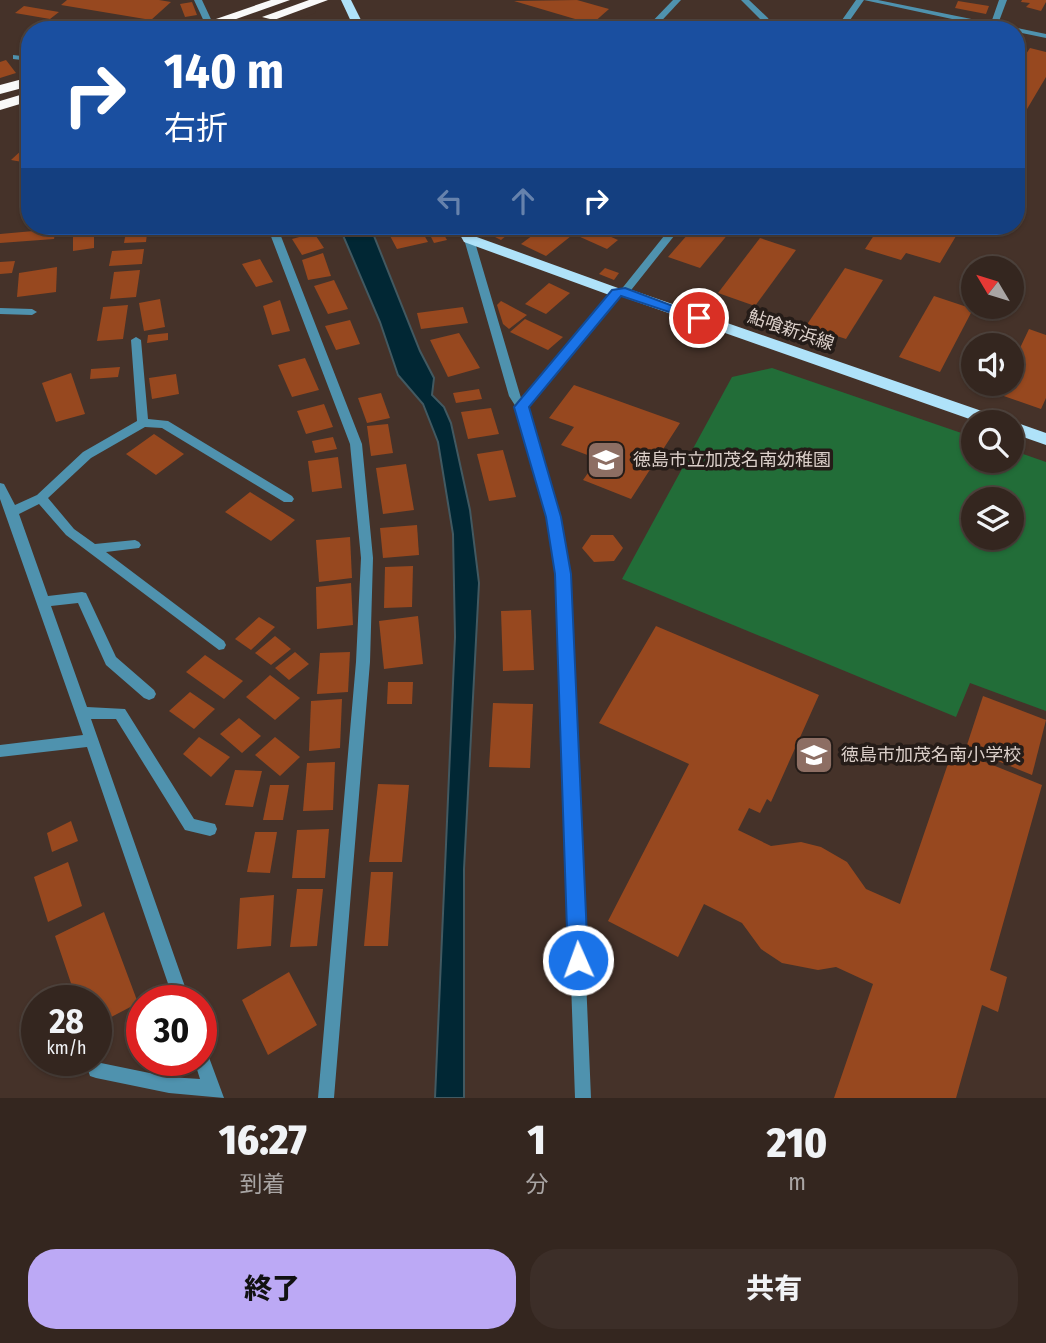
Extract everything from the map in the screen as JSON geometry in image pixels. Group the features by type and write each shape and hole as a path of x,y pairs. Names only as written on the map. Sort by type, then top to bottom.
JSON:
{"highway":[{"path":"245,21 284,0"},
{"path":"235,21 321,0"},
{"path":"0,90 21,84"},
{"path":"0,106 21,99"}],"main road":[{"path":"346,0 356,21"},
{"name":"鮎喰新浜線","path":"474,235 621,292 961,410"},
{"path":"1024,431 1046,439"}],"street":[{"path":"198,0 207,21"},
{"path":"657,21 677,0"},
{"path":"745,0 764,21"},
{"path":"845,21 860,0"},
{"path":"867,0 978,21"},
{"path":"995,21 1003,0"},
{"path":"1025,31 1046,36"},
{"path":"16,57 21,58"},
{"path":"275,235 356,444 368,558 363,662 326,1098"},
{"path":"467,235 553,517 563,574 583,1098"},
{"path":"521,407 669,235"},
{"path":"0,312 32,312"},
{"path":"136,340 143,423"},
{"path":"12,512 41,498 87,455 143,423 164,424 288,499"},
{"path":"0,486 44,602 175,985"},
{"path":"41,498 70,532 219,645"},
{"path":"92,549 135,545"},
{"path":"44,602 82,597 111,661 149,694"},
{"path":"82,713 120,713 190,825 210,829"},
{"path":"0,751 91,740"},
{"path":"112,1073 214,1093"},
{"path":"208,1076 214,1093"}],"green space":[{"path":"772,368 961,433 961,473 1024,473 1024,454 1046,462 1046,711 970,683 956,717 622,579 732,377"}],"water":[{"path":"343,235 374,235 420,351 434,378 432,395 444,407 451,423 470,510 479,583 464,869 464,1098 435,1098 455,637 453,534 438,442 423,404 398,375 380,322"}],"pier":[{"path":"257,0 310,0 316,13 293,21 271,21"}],"building":[{"path":"67,0 171,2 151,20 61,5"},
{"path":"577,0 609,9 595,21 582,21 514,1"},
{"path":"958,1 989,6 986,14 955,8"},
{"path":"192,2 197,15 185,17 180,4"},
{"path":"1021,2 1046,2 1041,11 1026,7 1030,3"},
{"path":"24,6 59,12 50,19 15,13"},
{"path":"1030,48 1046,52 1046,77 1025,112 1025,56"},
{"path":"6,60 16,73 0,78 0,62"},
{"path":"21,151 21,162 11,160"},
{"path":"21,232 21,235 55,235 54,239 0,243 0,234"},
{"path":"73,235 94,235 94,248 73,251"},
{"path":"125,235 147,235 146,242 124,243"},
{"path":"315,235 324,248 302,255 292,239"},
{"path":"390,235 424,235 428,242 397,249"},
{"path":"430,235 444,235 447,240 434,243"},
{"path":"491,235 507,235 501,240"},
{"path":"533,235 571,236 546,256 521,244"},
{"path":"607,235 618,240 607,249 578,236"},
{"path":"687,235 727,235 700,268 668,257"},
{"path":"874,235 957,235 940,263 906,253 901,260 865,249"},
{"path":"760,238 796,250 755,306 718,293"},
{"path":"144,249 142,264 109,266 112,251"},
{"path":"323,253 331,276 308,280 302,260"},
{"path":"260,259 273,282 256,287 242,264"},
{"path":"15,261 12,273 0,274 0,262"},
{"path":"57,267 56,292 17,297 19,273"},
{"path":"605,268 619,273 614,280 599,274"},
{"path":"845,268 883,280 846,339 806,326"},
{"path":"140,270 136,297 110,299 114,272"},
{"path":"334,280 348,309 328,314 314,286"},
{"path":"549,283 570,293 546,314 525,304"},
{"path":"934,296 961,305 961,319 968,319 940,372 899,357"},
{"path":"160,299 165,327 144,331 139,303"},
{"path":"280,300 290,331 272,335 263,306"},
{"path":"501,301 527,315 509,329 503,324 497,305"},
{"path":"128,305 123,339 97,341 103,307"},
{"path":"463,307 468,323 421,329 417,313"},
{"path":"525,319 563,337 548,350 510,332"},
{"path":"350,320 360,344 336,350 325,326"},
{"path":"1029,329 1046,335 1046,398 1041,409 1004,396 1024,396 1024,340"},
{"path":"168,333 168,340 147,343 148,335"},
{"path":"459,333 480,368 448,377 430,340"},
{"path":"305,358 319,390 292,397 278,365"},
{"path":"120,367 118,377 90,379 91,369"},
{"path":"71,373 85,414 56,422 42,383"},
{"path":"176,374 179,394 152,399 149,378"},
{"path":"574,385 680,423 631,499 583,480 598,459 561,445 574,427 549,418"},
{"path":"479,389 482,399 456,403 453,393"},
{"path":"381,393 390,418 367,423 358,398"},
{"path":"324,404 333,427 306,434 297,411"},
{"path":"491,408 499,434 468,439 461,412"},
{"path":"388,424 393,453 371,456 367,426"},
{"path":"154,434 184,454 156,475 126,454"},
{"path":"333,437 337,449 315,453 312,441"},
{"path":"503,450 516,497 489,501 477,454"},
{"path":"338,457 342,488 312,492 308,461"},
{"path":"406,464 414,510 383,514 376,468"},
{"path":"250,492 295,520 271,541 225,512"},
{"path":"417,525 419,555 383,558 380,528"},
{"path":"591,535 613,535 623,548 614,561 594,562 582,548"},
{"path":"350,537 352,578 319,582 316,540"},
{"path":"413,566 412,607 384,608 385,567"},
{"path":"351,583 353,625 317,629 316,587"},
{"path":"531,610 534,670 503,671 501,611"},
{"path":"418,616 423,664 384,669 379,621"},
{"path":"259,617 275,627 251,650 235,639"},
{"path":"656,626 819,695 771,802 767,799 760,813 749,808 738,830 771,846 801,842 821,847 847,862 866,889 900,904 953,749 1042,785 990,970 1007,977 998,1012 982,1005 956,1098 834,1098 873,984 836,967 818,970 782,963 761,949 742,923 704,904 678,957 608,921 689,764 599,723"},
{"path":"275,636 291,649 271,665 255,653"},
{"path":"295,652 309,664 289,680 275,668"},
{"path":"350,652 348,692 317,694 320,653"},
{"path":"205,655 243,681 224,699 186,672"},
{"path":"270,675 300,698 275,720 246,697"},
{"path":"388,682 413,682 412,704 387,704"},
{"path":"190,692 215,709 194,729 169,711"},
{"path":"983,696 1046,720 1032,775 966,748"},
{"path":"342,699 340,748 309,751 311,701"},
{"path":"493,703 533,704 530,768 489,767"},
{"path":"239,718 261,736 242,753 220,734"},
{"path":"199,737 230,757 211,777 183,754"},
{"path":"275,737 300,757 280,776 255,755"},
{"path":"335,762 333,810 303,811 307,763"},
{"path":"235,770 262,771 253,807 225,805"},
{"path":"378,784 409,785 402,862 369,862"},
{"path":"270,785 289,785 283,820 263,820"},
{"path":"71,821 78,841 52,852 47,833"},
{"path":"329,829 325,878 292,878 297,830"},
{"path":"255,832 277,832 270,873 247,872"},
{"path":"68,862 82,906 48,922 34,877"},
{"path":"371,872 393,872 388,946 364,946"},
{"path":"297,889 323,889 317,946 290,947"},
{"path":"274,895 271,946 237,949 240,898"},
{"path":"104,912 131,985 126,985 126,1009 112,1017 112,985 72,985 55,936"},
{"path":"289,972 317,1025 268,1055 242,1000"}],"place":[{"name":"徳島市立加茂名南幼稚園","path":"606,460"},
{"name":"徳島市加茂名南小学校","path":"814,755"}],"route":[{"path":"578,960 563,574 553,517 521,407 617,293 625,292 699,318"}]}
